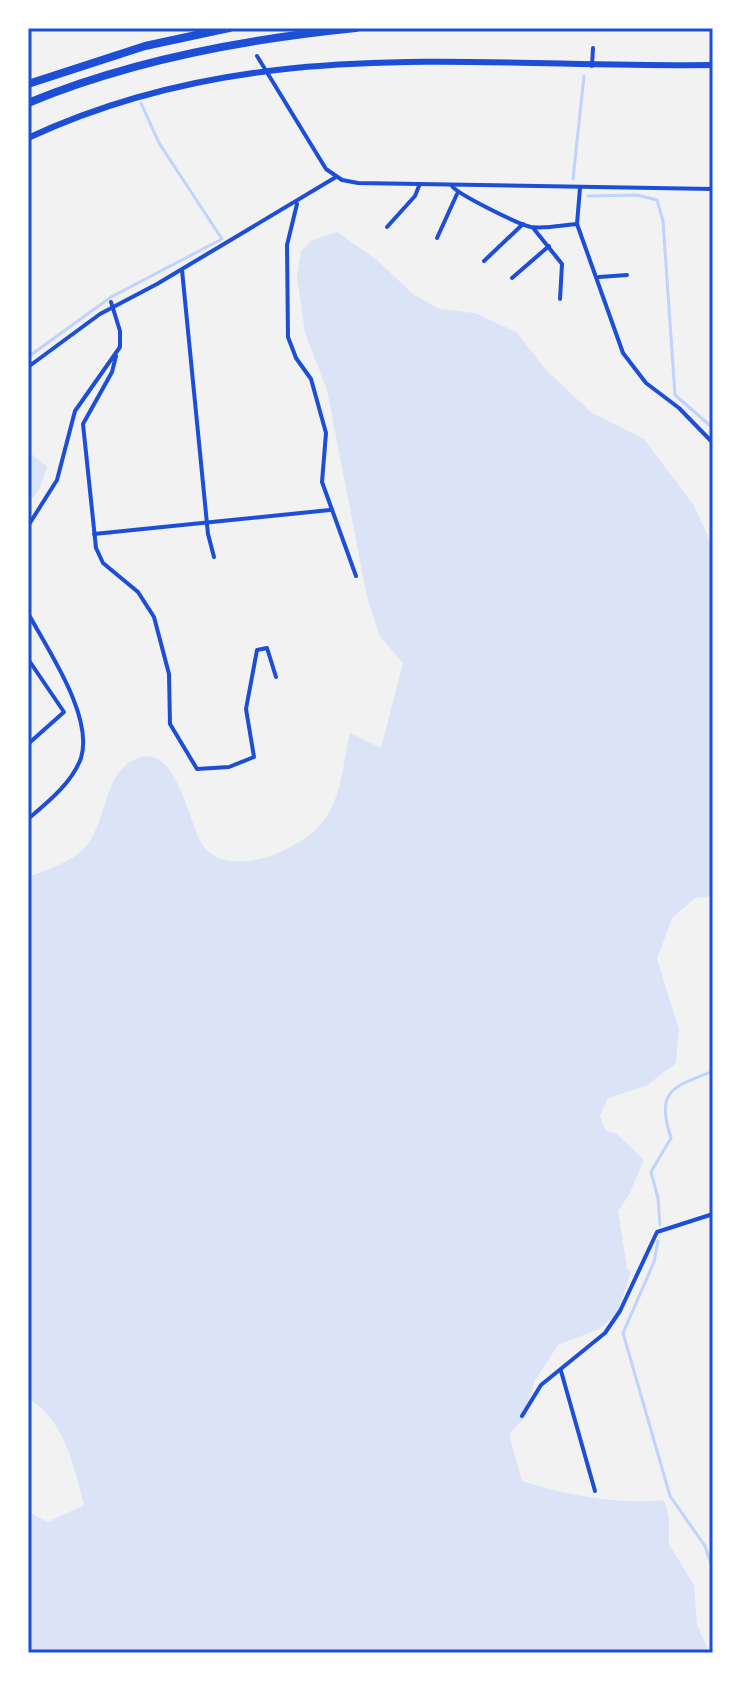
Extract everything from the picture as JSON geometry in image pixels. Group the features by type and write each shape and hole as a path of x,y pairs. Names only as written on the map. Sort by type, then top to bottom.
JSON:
{"highway":[{"path":"28,84 145,46 229,28"},
{"path":"28,103 99,78 193,53 356,28"}],"street":[{"path":"592,66 593,48"},
{"path":"257,56 326,169 336,177 358,183 419,186 713,189"},
{"path":"28,138 152,91 266,70 400,61 501,61 592,66 713,65"},
{"path":"28,367 111,305 182,270 297,204 336,177"},
{"path":"387,227 415,196 419,186"},
{"path":"452,186 457,194 477,199 523,224 533,227 577,224"},
{"path":"580,188 577,224 599,277 623,353 646,383 679,408 713,443"},
{"path":"437,238 457,194"},
{"path":"297,204 287,245 288,337 311,379 326,433 322,482 356,576"},
{"path":"484,261 523,224"},
{"path":"533,227 562,264 560,299"},
{"path":"512,278 549,246"},
{"path":"182,270 207,523 214,557"},
{"path":"599,277 627,275"},
{"path":"111,305 120,331 116,356 112,372 83,424 97,553 103,563 138,592 154,617 169,674 170,724 197,769 229,767 254,757 246,709 257,650 267,648 276,677"},
{"path":"28,526 57,480 75,411 116,356"},
{"path":"94,534 330,510"},
{"path":"28,613 77,705 82,749 80,759 60,791 28,819"},
{"path":"28,659 64,712 28,744"},
{"path":"522,1416 541,1385 605,1333 620,1311 657,1232 713,1214"},
{"path":"561,1371 595,1491"}],"shaded area":[{"path":"337,232 377,260 413,294 439,309 475,313 516,332 547,371 592,413 644,439 693,504 713,547 713,896 695,898 672,918 657,959 679,1029 676,1063 646,1086 608,1098 600,1116 605,1130 617,1134 644,1160 629,1195 618,1211 627,1268 631,1272 617,1314 599,1329 558,1345 534,1382 526,1416 509,1434 522,1481 593,1498 664,1500 669,1517 669,1544 694,1585 697,1625 710,1653 28,1653 28,1512 48,1522 84,1505 60,1432 41,1408 28,1398 28,877 67,861 88,844 117,776 125,765 138,758 152,757 163,763 173,775 205,848 217,857 249,861 285,850 314,831 324,820 335,801 350,733 381,748 403,663 380,637 367,597 327,390 305,333 297,277 301,251 312,240"},
{"path":"28,451 47,467 39,490 28,504"}],"waterway":[{"path":"573,179 584,76"},
{"path":"28,357 111,297 222,239 159,143 141,103"},
{"path":"588,196 637,195 657,200 663,221 675,395 713,428"},
{"path":"660,1225 658,1198 651,1172 671,1138 665,1110 667,1101 677,1087 711,1072"},
{"path":"658,1241 654,1262 623,1333 670,1496 705,1546 713,1570"}]}
